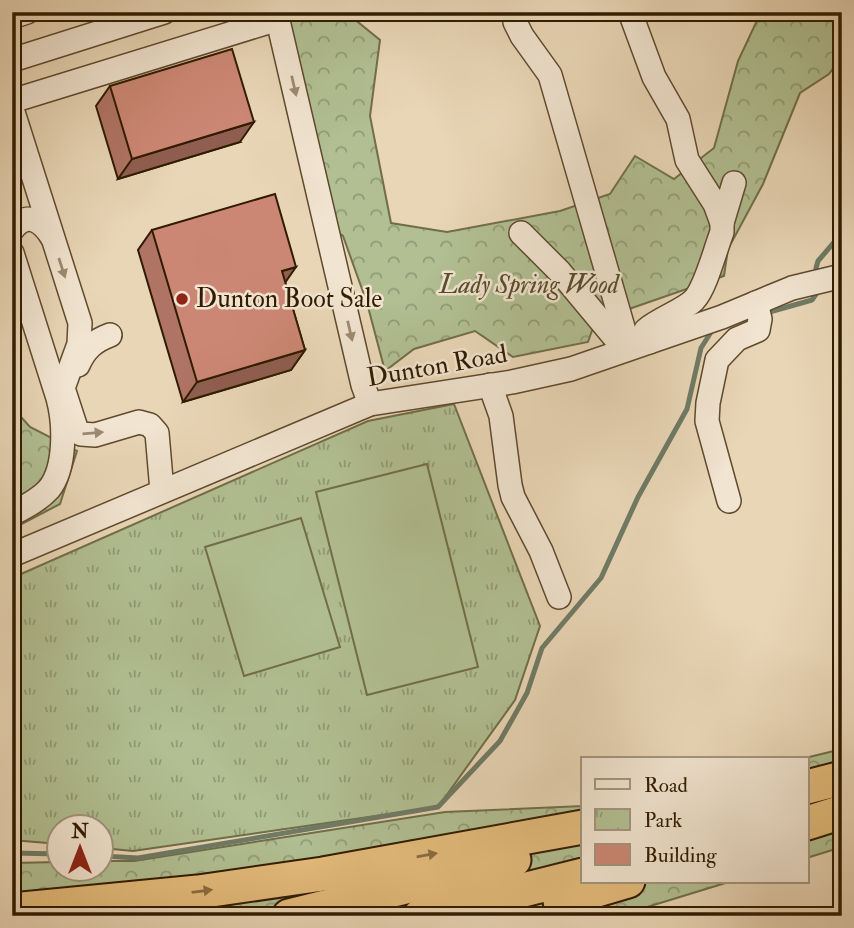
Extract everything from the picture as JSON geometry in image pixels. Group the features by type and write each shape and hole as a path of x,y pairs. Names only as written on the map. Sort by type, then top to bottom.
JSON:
{"highway":[{"path":"808,781 842,776"},
{"path":"808,787 842,776"},
{"path":"808,822 842,812"},
{"path":"12,910 198,892 310,876 581,827"},
{"path":"289,916 581,843"},
{"path":"420,916 581,876"},
{"path":"513,916 621,883"}],"street":[{"path":"12,17 27,12"},
{"path":"12,60 164,12"},
{"path":"514,12 515,22 522,36 550,75 634,347"},
{"path":"12,101 275,15 363,385 370,404"},
{"path":"635,17 654,77 678,119 687,160 715,204 722,223"},
{"path":"12,109 79,323 79,344 64,384 65,397 76,428 82,435 95,435 139,422 153,427 157,433 162,491"},
{"path":"634,347 653,324 692,302 700,291 722,232 722,223 734,183"},
{"path":"12,230 23,220 37,221 44,225 52,237"},
{"path":"521,233 634,347"},
{"path":"12,253 58,398 62,414 62,434 56,476 50,488 12,514"},
{"name":"Dunton Road","path":"12,555 370,404 571,369 722,317 792,288 842,276"},
{"path":"729,501 707,421 708,403 717,360 737,339 758,330 760,318 756,303"},
{"path":"65,397 80,360 89,347 110,335"},
{"path":"490,385 500,416 513,496 541,551 559,597"}],"green space":[{"name":"Lady Spring Wood","path":"282,12 353,12 353,18 380,40 370,116 391,223 447,232 560,211 610,194 635,156 674,179 714,148 738,61 761,12 842,12 842,56 829,74 800,93 763,184 728,249 724,276 629,309 594,325 588,342 513,357 475,331 414,349 385,371 367,303 343,236 336,231"},
{"path":"454,404 540,626 515,700 438,807 133,851 116,849 116,813 46,813 46,843 12,840 12,578 368,421"},
{"path":"12,407 30,427 77,451 60,504 12,529"},
{"path":"427,464 478,667 367,695 316,492"},
{"path":"301,518 340,647 244,676 205,547"},
{"path":"842,749 842,847 808,858 808,757"},
{"path":"581,806 581,883 725,883 618,916 12,916 12,863 46,862 46,883 116,883 116,861 134,861 445,812"}],"building":[{"path":"232,49 254,122 132,159 110,86"},
{"path":"275,194 296,267 282,271 305,350 197,382 152,230"}],"waterway":[{"path":"816,268 818,261 842,233"},
{"path":"766,313 812,300 819,290"},
{"path":"116,857 138,858 438,807 500,741 527,693 542,648 601,578 638,497 687,409 701,348 713,329"},
{"path":"12,853 46,854"}],"place":[{"name":"Dunton Boot Sale","path":"182,299"}]}
